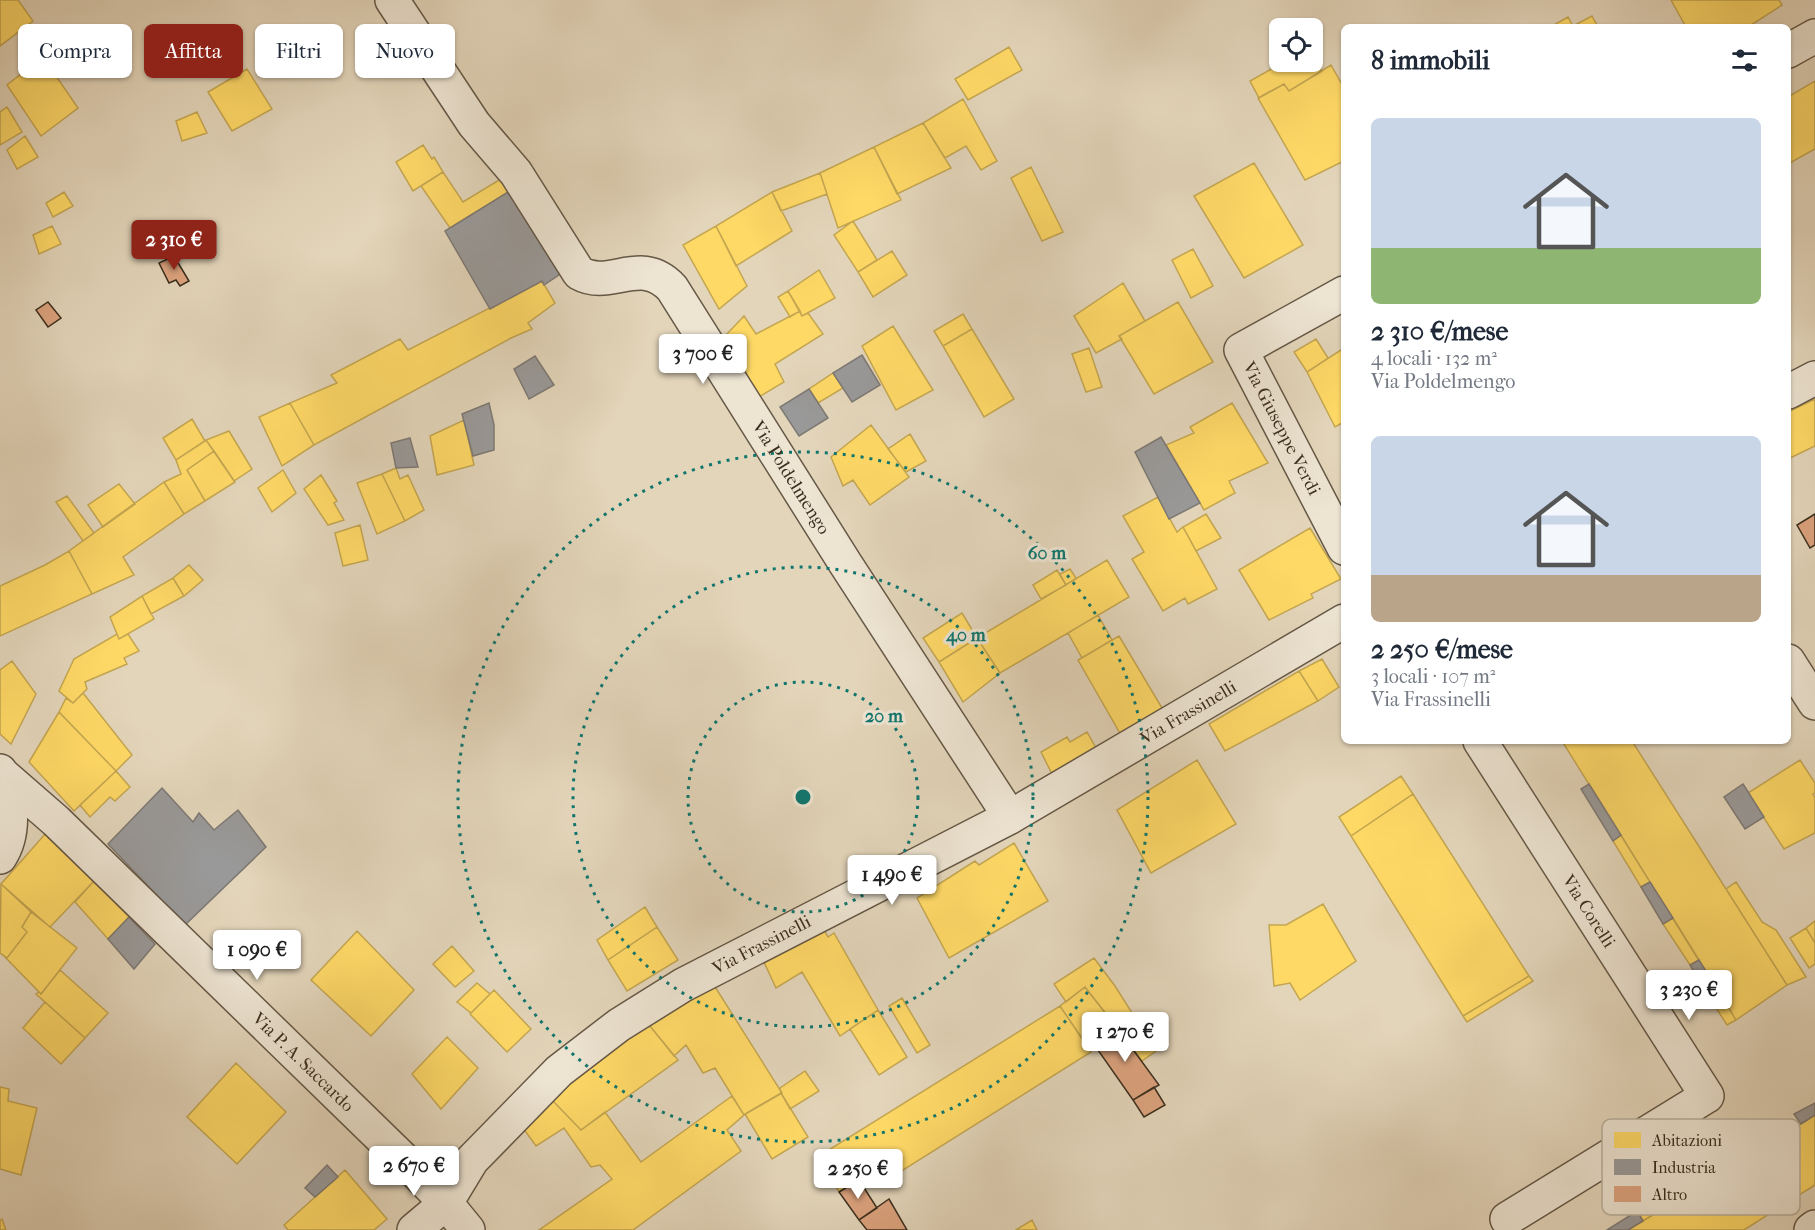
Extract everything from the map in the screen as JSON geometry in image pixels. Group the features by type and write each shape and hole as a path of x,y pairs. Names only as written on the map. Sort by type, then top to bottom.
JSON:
{"street":[{"name":"Via Poldelmengo","path":"392,0 474,124 516,173 579,273 593,279 638,272 659,277 672,288 845,563 1010,817"},
{"path":"1791,49 1815,36"},
{"name":"Via Giuseppe Verdi","path":"1341,295 1241,350 1341,542"},
{"path":"1791,390 1815,378"},
{"name":"Via Frassinelli","path":"414,1230 446,1203 472,1160 559,1071 619,1025 683,985 1010,817 1341,623"},
{"path":"1791,666 1815,703"},
{"name":"Via Corelli","path":"1482,744 1707,1096 1669,1119"},
{"path":"0,857 8,840 10,827 8,794 1,773"},
{"name":"Via P. A. Saccardo","path":"1,773 64,829 402,1158 446,1203 468,1230"},
{"name":"Via Corelli","path":"1506,1219 1602,1160"},
{"path":"1811,1230 1815,1227"}],"building: Abitazioni":[{"path":"0,0 18,0 33,21 29,24 18,24 18,32 0,46"},
{"path":"1671,0 1779,0 1782,5 1753,24 1684,24"},
{"path":"1592,16 1596,24 1577,24"},
{"path":"1568,17 1572,24 1555,24"},
{"path":"1009,47 1022,70 968,100 955,79"},
{"path":"1331,65 1341,83 1341,162 1305,180 1258,98 1284,84 1289,91"},
{"path":"247,69 272,109 232,131 208,92 232,78 243,78 243,71"},
{"path":"1269,70 1320,72 1289,91 1284,84 1259,98 1250,81"},
{"path":"18,76 57,78 78,108 41,136 7,85"},
{"path":"1815,81 1815,149 1791,162 1791,95"},
{"path":"963,99 997,161 981,170 966,146 945,158 923,123"},
{"path":"7,107 22,132 0,145 0,112"},
{"path":"197,112 207,133 182,141 176,121"},
{"path":"923,123 951,168 897,194 874,147"},
{"path":"25,136 38,157 17,169 7,150"},
{"path":"423,145 443,172 413,191 396,162"},
{"path":"874,147 901,200 838,228 820,173"},
{"path":"1254,163 1303,245 1244,278 1194,196"},
{"path":"1031,167 1063,232 1042,241 1011,178"},
{"path":"443,172 463,202 509,174 518,186 450,228 421,186"},
{"path":"820,173 827,194 781,211 772,192"},
{"path":"64,192 73,206 53,217 46,203"},
{"path":"772,192 792,231 736,266 716,226"},
{"path":"853,221 877,260 858,272 834,235"},
{"path":"52,226 61,244 39,254 33,235"},
{"path":"716,226 747,286 719,309 683,245"},
{"path":"1193,249 1213,286 1191,298 1172,260"},
{"path":"892,251 907,275 873,297 858,272"},
{"path":"819,270 835,298 802,316 788,291"},
{"path":"542,281 555,303 528,323 532,329 511,338 314,445 290,403 337,383 331,375 400,339 408,350"},
{"path":"1123,283 1145,321 1119,336 1122,339 1096,353 1074,316"},
{"path":"788,291 800,311 790,317 778,297"},
{"path":"1178,302 1213,362 1154,394 1119,336"},
{"path":"800,311 802,316 808,313 823,334 775,364 784,382 759,397 725,336 744,316 756,334"},
{"path":"963,314 972,329 943,346 934,331"},
{"path":"893,326 933,390 896,410 862,346"},
{"path":"972,329 1014,399 984,417 943,346"},
{"path":"1316,339 1328,358 1307,372 1294,352"},
{"path":"1089,348 1102,387 1086,392 1072,354"},
{"path":"1341,350 1341,424 1335,427 1307,372"},
{"path":"833,373 843,388 818,403 809,389"},
{"path":"1815,399 1815,446 1791,458 1791,411"},
{"path":"290,403 314,445 282,466 259,417"},
{"path":"1232,403 1268,463 1229,481 1235,493 1204,510 1166,445 1194,433 1190,427"},
{"path":"192,419 205,441 176,460 163,438"},
{"path":"464,420 474,465 437,475 430,436"},
{"path":"871,425 909,477 870,505 853,480 843,486 831,457"},
{"path":"229,431 252,469 234,481 206,440"},
{"path":"910,434 926,461 906,472 888,449"},
{"path":"206,440 214,451 187,470 205,501 184,514 164,482 181,474 176,460"},
{"path":"214,451 235,482 205,501 187,470"},
{"path":"396,468 400,479 408,475 424,510 405,521 382,474"},
{"path":"283,470 296,493 272,512 258,488"},
{"path":"382,474 405,521 377,534 357,483"},
{"path":"321,475 337,501 334,503 344,520 328,525 304,489"},
{"path":"164,482 184,514 123,557 134,575 92,594 69,551"},
{"path":"119,484 135,504 103,527 88,505"},
{"path":"67,496 94,533 83,541 56,502"},
{"path":"1158,497 1177,532 1183,527 1217,589 1188,604 1185,598 1163,611 1132,559 1144,552 1123,516"},
{"path":"1206,514 1221,538 1196,551 1183,527"},
{"path":"360,525 368,560 343,566 335,533"},
{"path":"1310,528 1341,579 1311,594 1313,598 1269,620 1239,570"},
{"path":"69,551 92,594 0,636 0,586"},
{"path":"1107,560 1129,597 1000,673 977,638"},
{"path":"189,565 203,580 184,596 173,578"},
{"path":"1070,569 1076,578 1066,585 1060,574"},
{"path":"1057,570 1066,585 1041,599 1033,585"},
{"path":"173,578 184,596 151,614 142,596"},
{"path":"142,596 154,619 119,639 110,617"},
{"path":"962,613 977,638 939,662 923,638"},
{"path":"1098,615 1112,640 1082,658 1068,633"},
{"path":"117,634 119,639 128,634 139,651 124,658 127,664 85,682 87,689 73,703 59,691 74,659"},
{"path":"1119,636 1168,718 1125,742 1078,660"},
{"path":"977,638 1000,673 963,702 939,662"},
{"path":"1322,659 1339,687 1318,701 1299,671"},
{"path":"12,661 36,694 11,744 0,734 0,670"},
{"path":"1299,671 1318,701 1225,751 1209,724"},
{"path":"83,693 132,755 116,771 59,712 66,698 73,703"},
{"path":"59,712 116,771 74,811 29,762"},
{"path":"1087,732 1100,755 1053,776 1041,752 1067,737 1070,742"},
{"path":"1564,744 1634,744 1787,985 1736,1020"},
{"path":"1197,760 1236,824 1151,873 1117,810"},
{"path":"1800,760 1815,783 1813,794 1815,833 1784,849 1748,793"},
{"path":"116,771 130,787 115,801 110,797 90,817 80,805"},
{"path":"1401,776 1413,794 1351,836 1339,817"},
{"path":"1413,794 1529,976 1463,1016 1351,836"},
{"path":"46,833 94,881 50,927 1,884"},
{"path":"1621,835 1650,882 1641,887 1613,841"},
{"path":"1014,843 1048,901 949,958 917,898 975,861 979,865"},
{"path":"94,881 129,917 108,939 75,902"},
{"path":"1736,882 1762,922 1776,930 1806,977 1787,985 1726,889"},
{"path":"1,884 31,912 22,927 27,932 7,958 0,953"},
{"path":"1323,904 1356,961 1300,1000 1290,983 1274,986 1269,925 1286,925"},
{"path":"645,907 657,927 608,960 597,940"},
{"path":"31,912 77,948 41,994 3,955 7,958 27,932 22,927"},
{"path":"1673,918 1699,960 1690,965 1663,924"},
{"path":"1815,921 1815,943 1806,928"},
{"path":"821,925 828,937 834,933 878,1010 840,1036 802,972 776,988 763,960"},
{"path":"657,927 678,960 627,991 608,960"},
{"path":"1806,928 1815,943 1815,964 1809,968 1790,938"},
{"path":"357,931 414,990 371,1036 311,980"},
{"path":"452,946 474,971 455,987 433,964"},
{"path":"1094,958 1115,986 1156,1051 1142,1061 1085,987 1066,1002 1054,984"},
{"path":"60,970 108,1013 85,1038 36,994 39,992 41,994"},
{"path":"1529,976 1533,981 1467,1022 1463,1016"},
{"path":"712,982 782,1093 744,1115 715,1068 703,1073 686,1045 674,1056 645,1020"},
{"path":"477,983 490,994 471,1013 457,1002"},
{"path":"1085,987 1115,1025 1088,1047 1060,1006"},
{"path":"494,990 531,1029 507,1052 470,1014"},
{"path":"1722,997 1736,1020 1727,1025 1713,1003"},
{"path":"902,998 930,1045 917,1053 889,1006"},
{"path":"45,1002 85,1038 61,1064 23,1028"},
{"path":"1060,1006 1091,1052 884,1182 876,1170 839,1192 819,1156"},
{"path":"878,1010 907,1057 879,1075 850,1029"},
{"path":"645,1020 678,1060 581,1130 552,1100 569,1080"},
{"path":"447,1037 478,1068 441,1109 412,1074"},
{"path":"236,1063 286,1112 237,1164 187,1117"},
{"path":"805,1071 819,1091 790,1109 780,1088"},
{"path":"0,1087 9,1089 8,1101 37,1108 21,1175 0,1169"},
{"path":"781,1093 808,1137 772,1159 745,1114"},
{"path":"732,1096 744,1115 727,1130 741,1151 633,1230 539,1230 612,1179 600,1165 591,1167 564,1128 536,1146 523,1128 552,1100 581,1130 605,1112 641,1162"},
{"path":"1815,1115 1815,1185 1800,1195 1800,1124"},
{"path":"345,1170 387,1219 374,1230 288,1230 284,1225"},
{"path":"1639,1215 1653,1215 1643,1221"},
{"path":"1652,1215 1768,1215 1744,1230 1628,1230"},
{"path":"2,1219 6,1230 0,1230"},
{"path":"1032,1220 1037,1230 1016,1230"}],"building: Industria":[{"path":"518,186 568,269 544,285 542,281 490,309 445,231"},
{"path":"862,355 880,385 852,402 833,373"},
{"path":"535,356 554,385 529,399 514,369"},
{"path":"809,389 828,418 799,436 780,407"},
{"path":"489,403 494,425 494,450 473,456 462,414"},
{"path":"1161,437 1200,503 1169,519 1135,452"},
{"path":"410,438 418,467 396,468 391,443"},
{"path":"1589,784 1621,835 1613,841 1581,789"},
{"path":"1743,784 1764,817 1745,829 1724,797"},
{"path":"162,788 193,822 199,813 214,830 238,810 266,847 185,925 108,844"},
{"path":"1650,882 1673,918 1663,924 1641,887"},
{"path":"129,917 155,944 134,969 108,939"},
{"path":"1699,960 1722,997 1713,1003 1690,965"},
{"path":"1815,1103 1815,1115 1801,1124 1800,1119 1794,1114"},
{"path":"327,1165 338,1177 315,1197 305,1188"},
{"path":"1631,1215 1639,1215 1643,1221 1628,1230 1607,1230"}],"building: Altro":[{"path":"174,256 189,281 180,286 176,280 169,283 159,263"},
{"path":"48,302 61,318 48,327 36,310"},
{"path":"1815,514 1815,545 1810,548 1797,525"},
{"path":"1115,1025 1159,1085 1133,1100 1093,1043"},
{"path":"1154,1087 1165,1105 1144,1117 1133,1100"},
{"path":"859,1180 877,1208 859,1220 839,1192"},
{"path":"889,1199 907,1230 867,1230 859,1220"}]}
